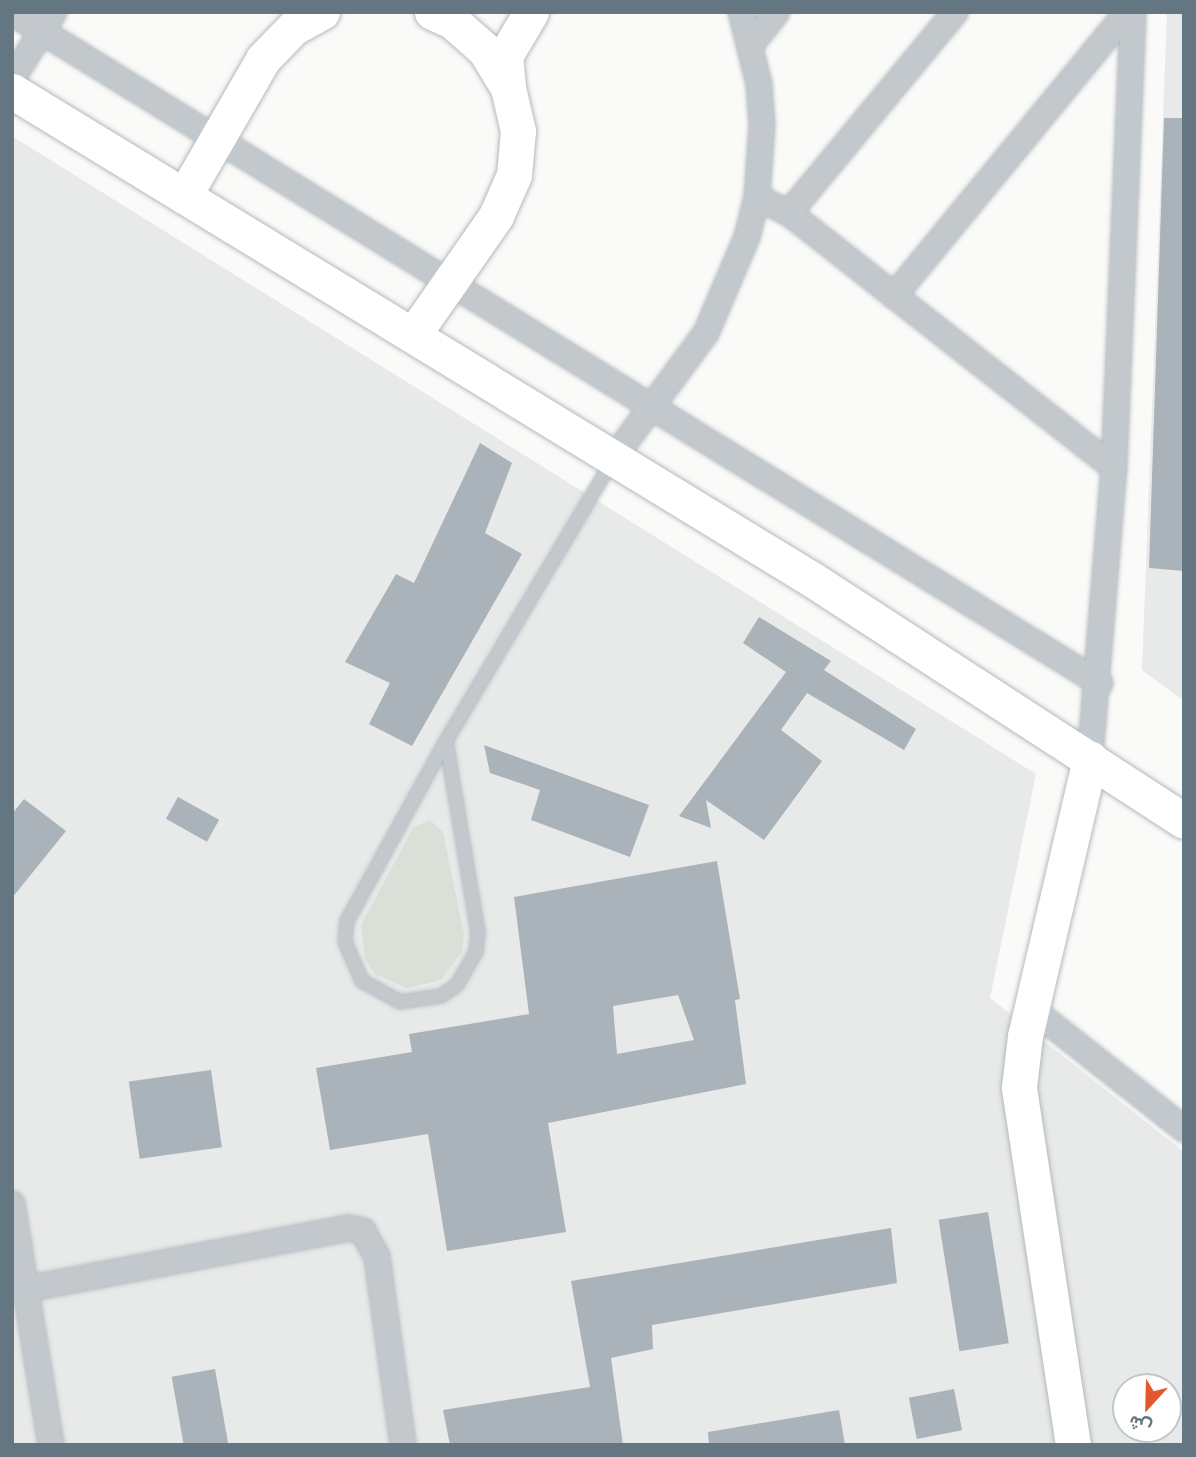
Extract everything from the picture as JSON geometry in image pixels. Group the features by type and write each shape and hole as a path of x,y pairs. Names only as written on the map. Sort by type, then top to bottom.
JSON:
{"street":[{"path":"184,196 263,59 293,28 323,12"},
{"path":"432,12 452,21 485,50 508,88"},
{"path":"414,335 496,216 514,175 518,131 508,88 505,56 531,12"},
{"path":"613,460 654,409 706,333 733,276 757,197 762,125 750,46 741,12"},
{"path":"750,46 777,12"},
{"path":"789,213 955,12"},
{"path":"894,296 1127,12"},
{"path":"1073,1445 1019,1087 1032,1009 1090,758 1100,682 1114,468 1133,12"},
{"path":"12,13 47,22 216,140 1100,682"},
{"path":"12,79 47,22"},
{"path":"12,91 414,335 1090,758 1184,821"},
{"path":"757,197 789,213 1114,468"},
{"path":"1032,1009 1184,1129"},
{"path":"12,1204 51,1445"},
{"path":"26,1289 348,1228 363,1231 377,1257 403,1445"}],"lane":[{"path":"446,741 478,933 476,952 469,970 440,996 400,1002 362,981 345,942 347,921 446,741 613,460"}],"shaded area":[{"path":"1167,12 1184,12 1184,701 1142,670"},
{"path":"12,136 1036,774 990,998 1184,1152 1184,1445 12,1445"},
{"path":"430,820 443,832 464,934 462,952 441,980 407,988 375,974 365,959 361,925 413,828"}],"building":[{"path":"1164,118 1184,118 1184,571 1149,568"},
{"path":"480,443 512,463 485,533 522,554 412,746 369,724 390,683 345,662 396,574 414,583"},
{"path":"759,617 831,661 824,670 916,729 904,750 807,693 781,730 822,761 764,840 706,800 711,828 679,816 786,672 743,643"},
{"path":"484,745 649,805 630,857 531,820 540,790 490,773"},
{"path":"178,797 219,820 207,842 166,819"},
{"path":"24,799 66,831 12,898 12,814"},
{"path":"717,861 740,999 735,1000 746,1084 548,1123 566,1232 447,1251 428,1134 330,1150 316,1068 412,1052 409,1034 529,1014 514,897","holes":["678,995 694,1040 617,1054 613,1006"]},
{"path":"211,1070 222,1147 140,1159 129,1082"},
{"path":"988,1212 1009,1343 959,1351 939,1220"},
{"path":"891,1228 897,1283 652,1325 653,1349 611,1358 623,1445 450,1445 443,1410 590,1387 571,1281"},
{"path":"215,1369 228,1445 184,1445 172,1377"},
{"path":"954,1389 962,1430 917,1439 909,1398"},
{"path":"839,1410 845,1445 709,1445 708,1432"}]}
